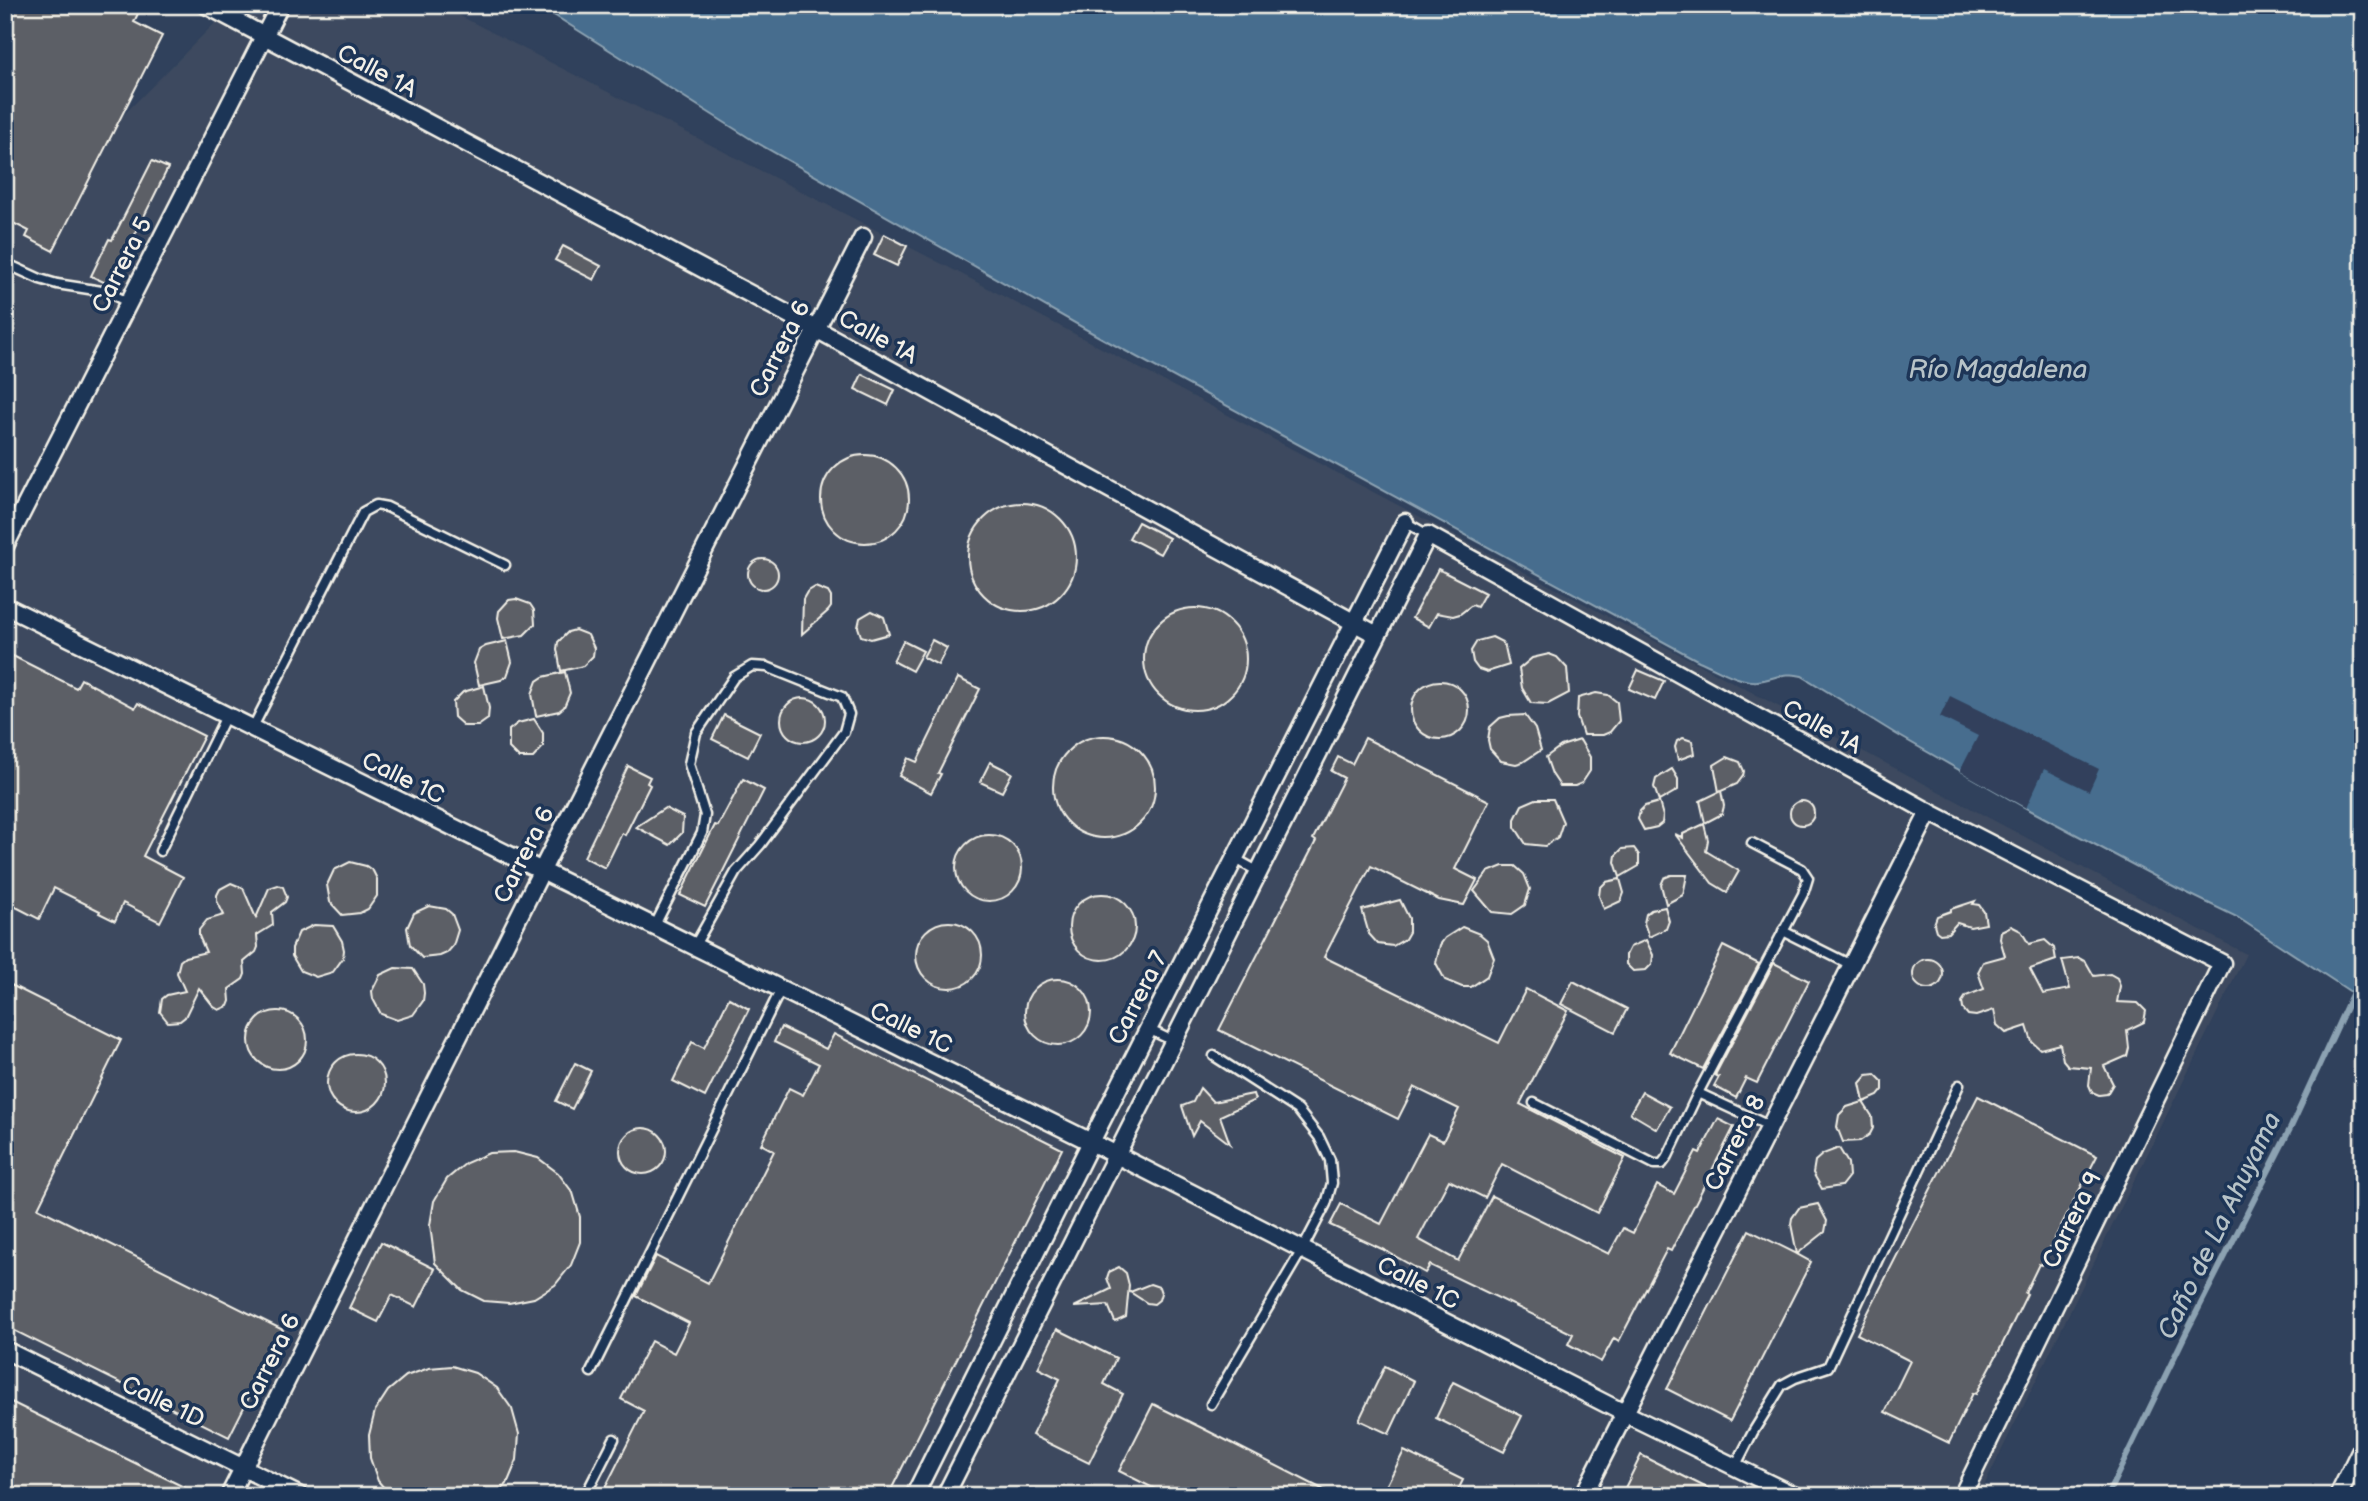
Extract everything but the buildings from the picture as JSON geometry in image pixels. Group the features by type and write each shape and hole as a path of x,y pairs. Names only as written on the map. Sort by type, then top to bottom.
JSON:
{"street":[{"name":"Calle 1A","path":"206,5 816,329 1377,635"},
{"name":"Carrera 5","path":"5,546 280,5"},
{"name":"Carrera 6","path":"229,1496 863,237"},
{"name":"Carrera 7","path":"914,1496 1405,522"},
{"name":"Calle 1A","path":"1428,535 1928,811 2222,964"},
{"name":"Carrera 7","path":"945,1496 1428,535"},
{"name":"Calle 1C","path":"5,606 1091,1142 1624,1413 1795,1496"},
{"name":"Carrera 8","path":"1583,1496 1928,811"},
{"name":"Carrera 9","path":"1962,1496 2222,964"},
{"name":"Calle 1D","path":"5,1350 300,1496"},
{"path":"2338,1496 2363,1445"}],"lane":[{"path":"5,263 40,279 108,292 129,303"},
{"path":"252,729 363,512 376,505 387,507 505,565"},
{"name":"Calle 1A","path":"1405,522 1428,535"},
{"path":"654,927 702,833 705,816 689,764 696,733 734,677 752,666 767,667 842,697 849,713 844,732 760,845 736,872 694,947"},
{"path":"160,850 226,716"},
{"path":"1534,1102 1654,1164 1662,1164 1803,894 1808,878 1802,869 1752,843"},
{"path":"1234,858 1259,872"},
{"path":"1783,931 1851,965"},
{"path":"591,1372 780,989"},
{"path":"1148,1029 1173,1041"},
{"path":"1211,1404 1302,1250 1326,1203 1332,1183 1330,1160 1319,1138 1298,1110 1214,1056"},
{"path":"1735,1467 1782,1385 1828,1367 1959,1084"},
{"path":"1698,1093 1769,1126"},
{"path":"585,1496 614,1439"}],"shaded area":[{"path":"233,5 439,5 948,267 2246,954 1979,1496 5,1496 5,234"}],"water":[{"name":"Río Magdalena","path":"538,5 2363,5 2363,1000 2237,917 2026,808 1896,734 1802,676 1785,675 1751,681 1699,661 1096,335 754,141"}],"pier":[{"path":"1950,696 2099,769 2089,791 2044,769 2026,808 1960,771 1978,736 1940,717"}],"waterway":[{"name":"Caño de La Ahuyama","path":"2107,1496 2291,1127 2355,988"}]}
